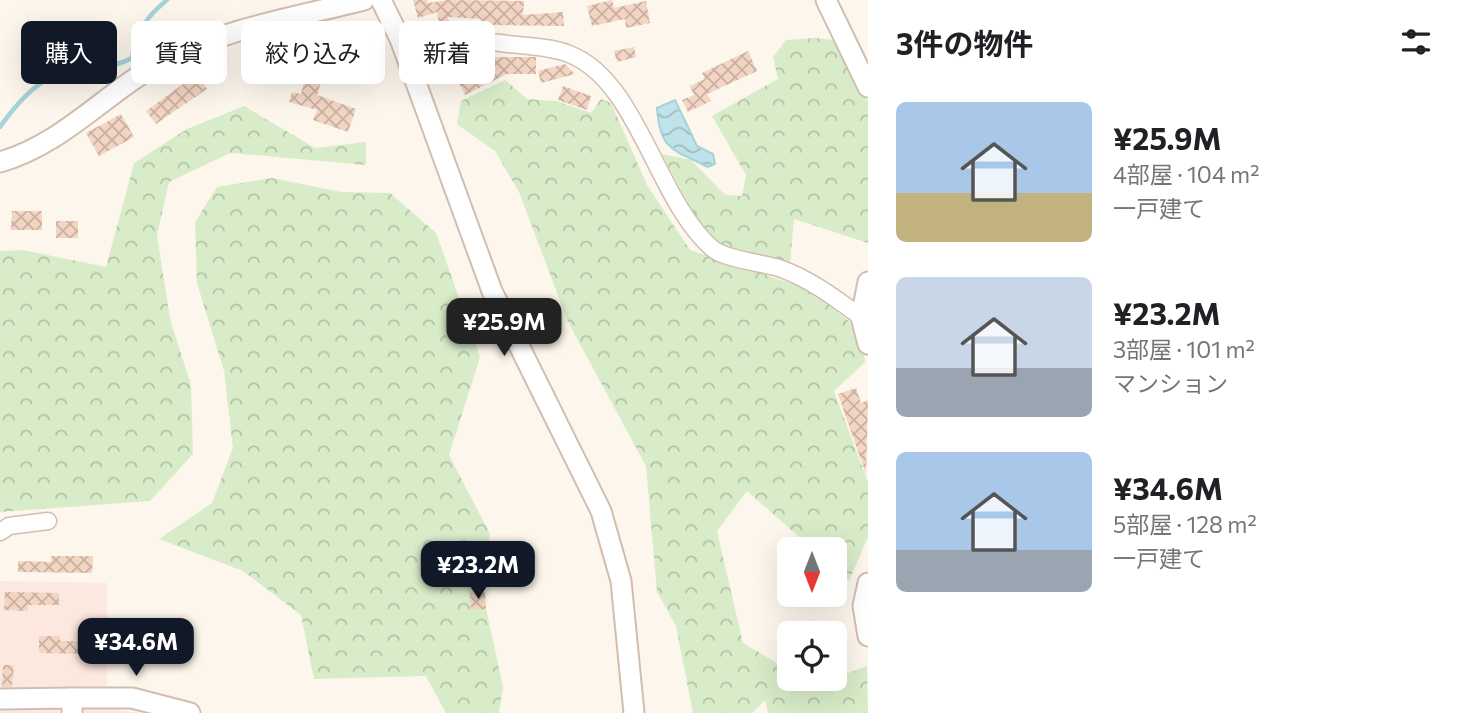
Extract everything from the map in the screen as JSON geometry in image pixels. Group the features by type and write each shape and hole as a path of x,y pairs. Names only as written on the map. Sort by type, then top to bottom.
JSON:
{"street":[{"path":"0,162 55,136 159,64 249,29 364,0"},
{"path":"381,0 399,37"},
{"path":"826,0 868,87"},
{"path":"495,43 569,53 582,61 600,75 622,103 692,227 715,251 779,268 814,282 861,317"},
{"path":"416,84 492,291 601,510 621,581 634,713"},
{"path":"868,282 861,317 868,344"},
{"path":"0,532 9,526 48,521"},
{"path":"868,583 863,606 868,636"},
{"path":"0,699 72,705 132,698 190,713"}],"shaded area":[{"path":"0,581 107,583 107,709 143,713 0,713"}],"green space":[{"path":"815,38 842,41 868,102 868,243 794,219 790,263 724,248 710,237 703,227 662,154 691,160 725,195 742,196 746,175 712,116 778,79 773,57 786,40"},
{"path":"505,80 527,99 556,101 591,113 601,99 611,103 647,185 690,250 808,289 849,321 863,345 865,362 834,391 868,482 868,537 849,581 847,537 799,537 747,491 717,531 743,643 777,663 777,691 847,691 847,673 867,666 868,713 768,713 765,700 752,713 693,713 676,626 657,592 646,466 568,322 519,192 495,151 457,124 461,101"},
{"path":"244,106 315,148 366,142 366,165 230,153 169,182 157,235 170,319 191,385 193,454 150,501 0,512 0,251 23,250 106,267 134,163 187,129"},
{"path":"272,178 341,192 390,193 436,233 480,357 449,455 490,534 481,585 503,687 499,713 446,713 426,676 314,679 301,615 243,571 159,539 212,503 233,448 224,371 197,283 195,222 217,187"}],"water":[{"path":"675,100 697,146 713,154 715,164 708,167 677,152 665,141 657,108"}],"building":[{"path":"413,0 427,0 428,3 447,0 524,1 523,15 563,12 564,26 495,25 495,21 448,17 449,21 439,21 437,12 418,18"},
{"path":"612,0 614,8 646,1 650,23 626,28 625,19 592,26 587,6"},
{"path":"634,47 636,57 617,62 614,51"},
{"path":"748,51 757,71 707,94 711,101 688,112 682,100 694,95 690,86 705,79 702,73"},
{"path":"495,57 536,57 536,74 507,74 495,80"},
{"path":"565,64 575,74 541,83 538,71"},
{"path":"183,84 204,84 207,89 156,124 146,111"},
{"path":"304,84 320,84 317,95 356,109 348,132 313,120 317,110 289,102 292,92 301,94"},
{"path":"460,84 487,84 465,95"},
{"path":"563,86 591,96 587,110 558,100"},
{"path":"121,114 134,137 99,156 86,133"},
{"path":"12,211 42,211 42,230 11,230"},
{"path":"56,221 78,221 78,238 56,238"},
{"path":"856,388 861,403 868,400 866,474 838,394"},
{"path":"51,556 93,556 92,573 18,572 18,561 51,562"},
{"path":"5,592 59,593 59,605 28,605 28,611 4,610"},
{"path":"485,592 486,609 471,610 470,593"},
{"path":"39,636 60,636 60,641 96,642 96,654 39,653"},
{"path":"3,665 14,665 12,687 2,687"}],"waterway":[{"path":"0,127 37,85 56,74 76,68 115,65 132,58 136,40 144,25 167,0"}]}
